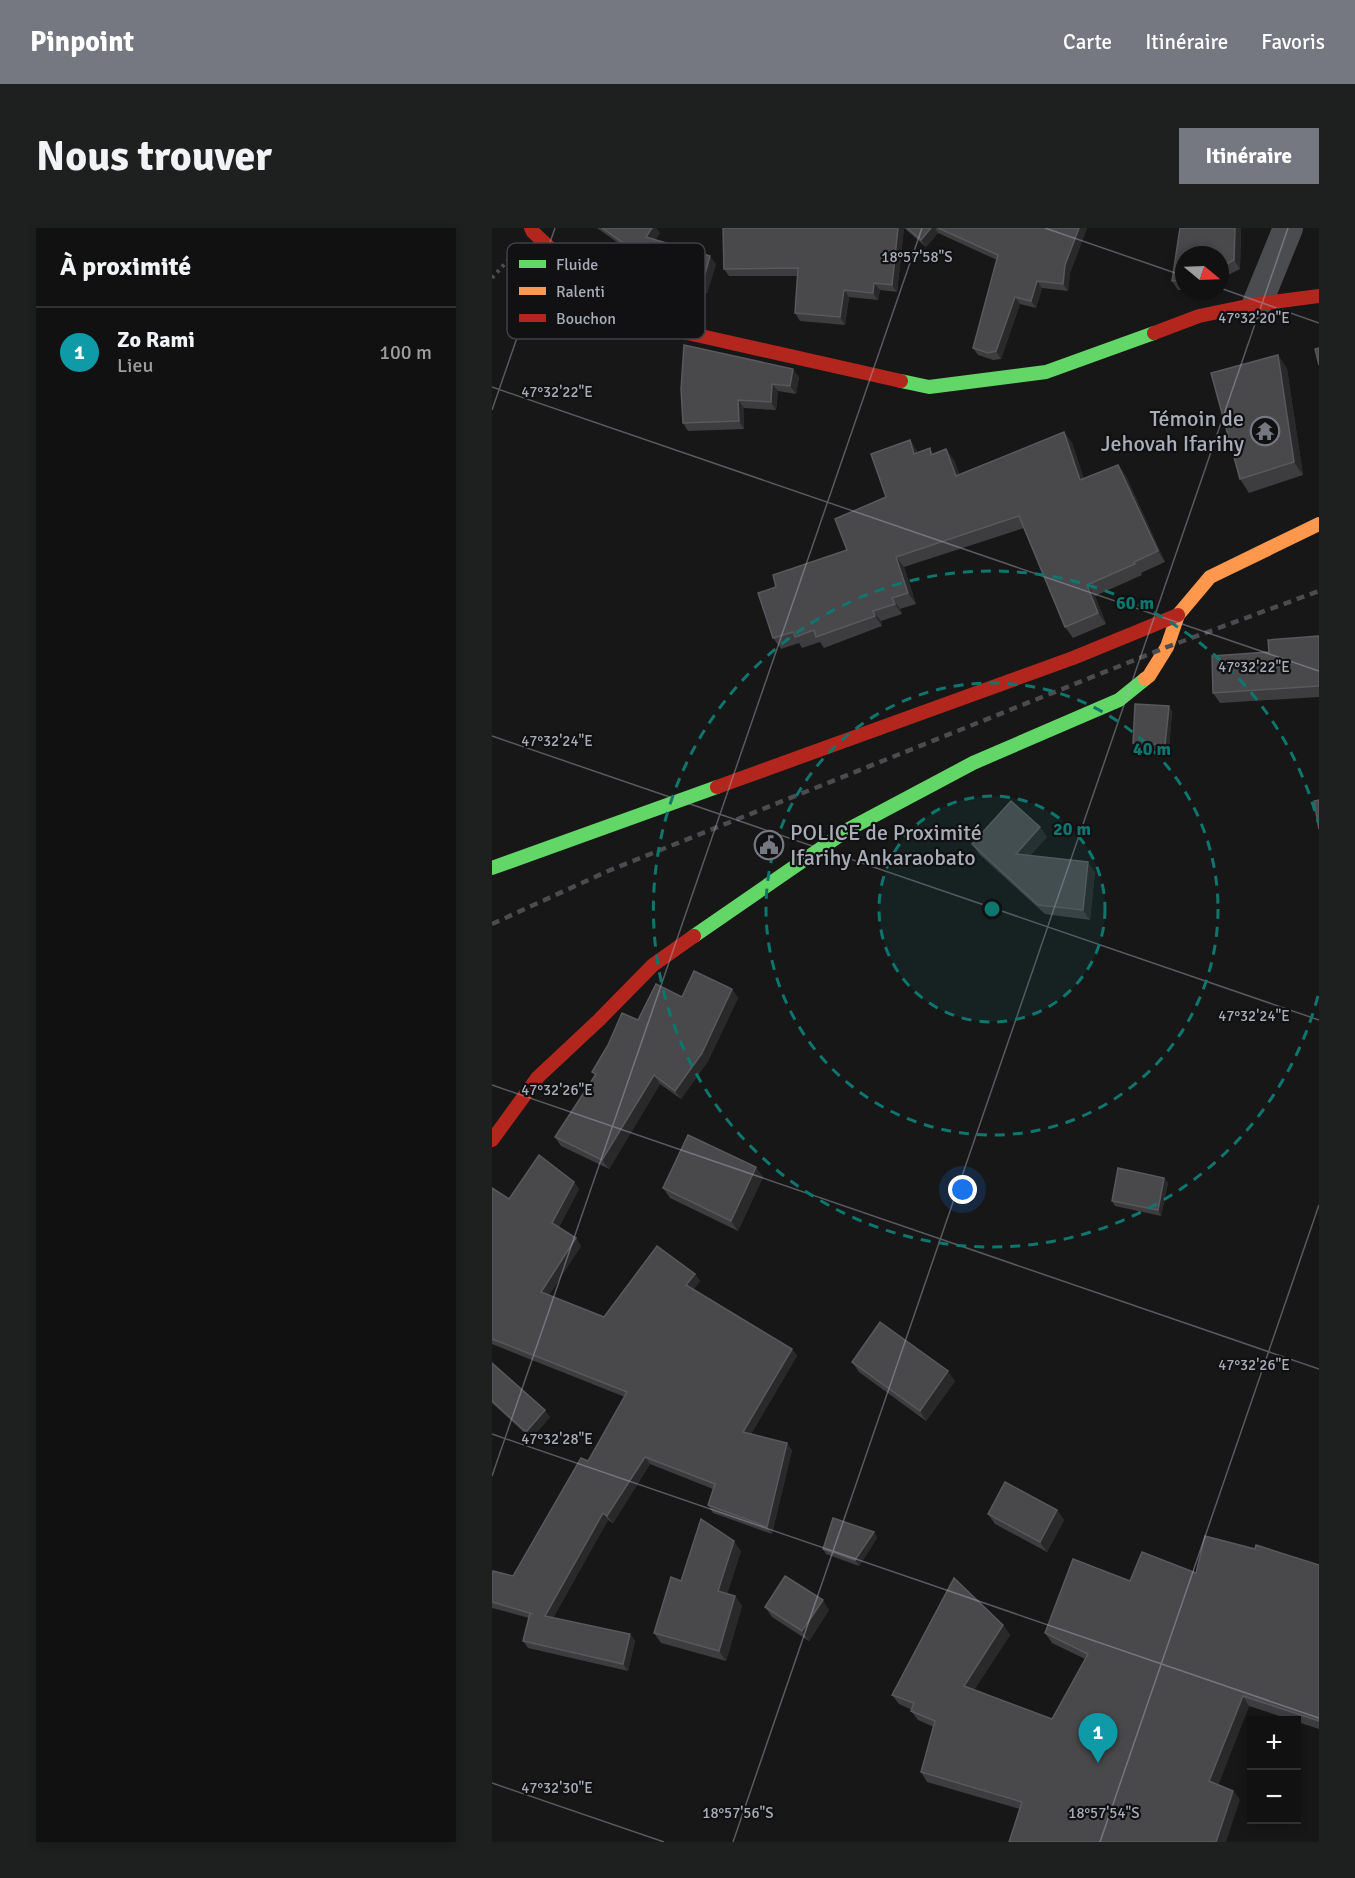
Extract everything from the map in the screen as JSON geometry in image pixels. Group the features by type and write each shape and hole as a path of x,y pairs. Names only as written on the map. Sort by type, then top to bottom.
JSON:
{"street":[{"path":"531,228 545,243"},
{"path":"1257,304 1288,228"},
{"path":"705,337 929,387 1046,372 1199,316 1257,304 1319,296"},
{"path":"492,1140 538,1077 653,965 849,829 973,763 1119,700 1149,676 1167,647 1178,615 1210,577 1319,524"},
{"path":"492,868 1073,658 1178,615"}],"building":[{"path":"602,228 652,228 646,237 666,243 624,243"},
{"path":"723,228 898,228 892,285 874,283 873,293 844,290 840,317 795,313 798,268 724,269"},
{"path":"907,228 931,228 921,240"},
{"path":"938,228 1079,228 1065,265 1063,284 1037,281 1031,301 1015,297 996,351 988,353 973,348 998,255"},
{"path":"1180,228 1235,228 1234,260 1229,262 1229,246 1177,246"},
{"path":"705,255 710,256 705,274"},
{"path":"1175,261 1175,281 1172,281"},
{"path":"684,345 793,369 790,386 772,384 771,402 738,400 739,421 683,423 681,389"},
{"path":"1319,348 1319,365 1315,349"},
{"name":"Témoin de Jehovah Ifarihy","path":"1278,355 1294,462 1240,479 1211,373"},
{"path":"1064,432 1080,480 1118,465 1158,551 1087,585 1098,613 1065,627 1019,516 896,557 908,593 892,598 895,604 873,611 875,616 816,637 814,630 795,637 793,632 773,638 758,593 776,587 773,575 847,550 835,519 886,497 871,454 910,440 914,454 930,448 931,455 946,449 956,476"},
{"path":"1319,636 1319,686 1213,693 1212,656 1269,652 1268,640"},
{"path":"1135,704 1169,706 1165,745 1133,743"},
{"path":"1319,800 1319,829 1314,801"},
{"path":"1011,801 1040,827 1016,854 1088,862 1083,910 1038,905 972,844"},
{"path":"694,971 732,989 702,1053 675,1091 654,1075 602,1160 555,1137 596,1074 592,1072 608,1045 622,1013 638,1020 656,984 682,997"},
{"path":"688,1135 756,1167 731,1221 663,1188"},
{"path":"539,1155 574,1182 552,1223 576,1238 541,1292 604,1317 657,1246 695,1274 686,1285 792,1349 743,1432 787,1443 767,1527 708,1505 715,1484 645,1457 607,1516 603,1513 545,1616 630,1634 623,1664 523,1641 530,1613 492,1602 493,1571 513,1576 581,1458 588,1461 627,1392 492,1339 492,1188 509,1199"},
{"path":"1118,1168 1164,1178 1158,1210 1112,1201"},
{"path":"880,1322 948,1371 920,1411 852,1362"},
{"path":"492,1363 545,1410 526,1432 492,1401"},
{"path":"1005,1482 1057,1510 1040,1542 988,1514"},
{"path":"833,1518 874,1532 855,1560 823,1549"},
{"path":"701,1519 734,1541 718,1591 735,1596 719,1651 654,1633 671,1577 681,1581"},
{"path":"1205,1536 1255,1549 1256,1545 1319,1565 1319,1721 1243,1696 1209,1781 1233,1791 1216,1842 1009,1842 1022,1802 921,1772 935,1721 911,1711 914,1703 892,1695 954,1578 1003,1625 964,1686 1052,1719 1088,1654 1045,1633 1073,1559 1130,1581 1142,1552 1196,1573"},
{"path":"785,1576 823,1600 802,1631 765,1607"}],"railway":[{"path":"492,924 608,871 1167,647 1319,591"}],"traffic: fast":[{"path":"901,381 929,387 1046,372 1154,333"},
{"path":"694,936 849,829 973,763 1119,700 1145,679"},
{"path":"492,868 717,787"}],"traffic: slow":[{"path":"1145,679 1167,647 1178,615 1210,577 1319,524"}],"traffic: jam":[{"path":"531,228 545,243"},
{"path":"1154,333 1199,316 1257,304 1319,296"},
{"path":"705,337 901,381"},
{"path":"717,787 1073,658 1178,615"},
{"path":"492,1140 538,1077 653,965 694,936"}],"place":[{"name":"Témoin de Jehovah Ifarihy","path":"1265,431"},
{"name":"POLICE de Proximité Ifarihy Ankaraobato","path":"769,845"},
{"name":"Zo Rami","path":"1098,1763"}]}
